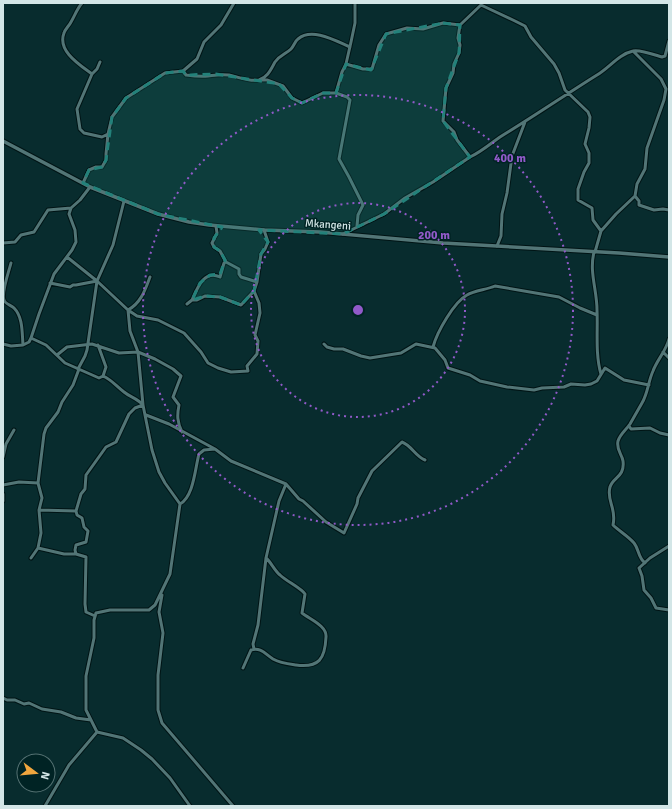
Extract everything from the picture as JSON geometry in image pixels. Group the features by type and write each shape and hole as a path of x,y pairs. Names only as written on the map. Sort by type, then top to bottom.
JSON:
{"street":[{"path":"82,3 64,33 63,44 64,49 72,58 92,74"},
{"path":"83,183 89,170 96,167 102,167 106,160 108,134 112,117 126,98 165,73 183,71 197,59 204,42 221,25 234,3"},
{"path":"336,93 350,47 355,23 355,3"},
{"path":"470,157 457,140 454,132 443,121 446,88 453,73 454,64 459,53 460,45 458,38 460,25 481,5 525,26 531,37 554,64 562,83 569,94 586,109 590,117 589,128 584,144 589,153 589,164 584,172 578,189 578,199 580,202 592,208 593,220 600,231"},
{"path":"346,64 363,69 372,69 379,45 386,34 407,28 422,29 443,23 460,25"},
{"path":"258,80 267,75 279,57 284,52 290,50 299,38 304,36 320,34 328,36 350,47"},
{"path":"343,234 384,214 405,198 434,182 470,157 482,151 499,138 569,94 617,60 633,51 664,57 667,55 669,41"},
{"path":"601,374 597,340 597,310 592,260 600,231 635,196 637,184 645,170 647,148 664,100 666,89 661,79 633,51"},
{"path":"100,62 92,74 77,109 80,129 84,133 102,137 108,134"},
{"path":"183,71 186,75 208,76 216,74 229,75 244,80 267,80 283,86 292,98 302,103 323,93 336,93 347,97 350,100 338,159 363,205 358,215 357,226"},
{"path":"497,246 501,236 502,214 512,156 525,122"},
{"name":"Mkangeni","path":"3,141 90,187 163,215 189,222 264,230 343,234 443,243 669,257"},
{"path":"3,344 11,346 23,345 29,342 54,274 72,250 76,242 75,230 69,214 71,208 80,200 90,187"},
{"path":"635,196 640,205 654,210 669,210"},
{"path":"31,558 38,548 41,533 39,510 42,498 38,483 46,428 58,412 73,384 85,356 97,281 113,245 124,201"},
{"path":"3,243 15,242 21,235 34,232 48,210 71,208"},
{"path":"216,226 218,233 212,243 214,247 220,251 226,262 239,269 239,274 241,277 257,282"},
{"path":"192,300 197,300 205,296 220,297 241,305 254,291 257,282 261,254 268,242 264,230"},
{"path":"67,257 97,281 128,310 137,316 158,320 184,333 201,352 208,363 226,371 248,371 246,366 257,354 258,341 255,335 260,313 259,303 254,291"},
{"path":"187,304 192,300 200,283 210,275 214,274 220,277 224,263 226,262"},
{"path":"11,263 4,289 4,299 5,302 19,315 23,345"},
{"path":"128,310 135,306 141,299 150,277"},
{"path":"50,283 70,287 73,285 97,281"},
{"path":"433,347 447,317 460,301 468,294 495,286 559,296 580,308 597,315"},
{"path":"128,310 130,331 138,352 143,405 152,450 159,472 180,504"},
{"path":"31,338 46,345 65,363 99,378 103,376 113,381 125,393 138,399 143,405"},
{"path":"644,563 637,552 634,543 613,525 615,511 609,496 612,481 620,476 623,466 623,460 618,450 617,443 620,435 629,426 647,394 652,373 669,339"},
{"path":"57,355 67,347 87,344 98,345 119,353 138,352 173,369 181,376 173,397 178,405 177,423 182,432"},
{"path":"324,344 334,349 343,349 370,358 401,353 416,344 433,347 444,360 448,368 470,375 480,381 507,387 534,390 564,387 571,384 585,385 597,382 605,368 624,380 649,385"},
{"path":"98,345 106,367 103,376"},
{"path":"663,352 669,358"},
{"path":"76,554 76,545 86,542 88,531 84,527 83,520 77,515 76,511 80,494 85,489 86,474 106,447 116,442 129,414 135,408 143,405"},
{"path":"146,415 169,424 215,449 231,461 286,484 299,499 326,522 344,533 357,504 358,498 372,471 393,450 402,442 407,444 419,458 425,460"},
{"path":"629,426 631,430 650,428 660,433 669,435"},
{"path":"3,457 4,449 14,430"},
{"path":"97,732 86,710 86,676 94,638 94,620 96,613 110,610 149,610 155,605 172,568 180,504 188,496 200,454 204,450 215,449"},
{"path":"3,485 19,482 38,483"},
{"path":"254,649 253,644 258,625 266,558 279,501 286,484"},
{"path":"3,494 3,501"},
{"path":"39,510 76,511"},
{"path":"669,546 639,568 644,590 651,598 656,608 669,610"},
{"path":"38,548 86,557 86,612 95,616"},
{"path":"243,668 248,655 251,650 254,649 258,649 273,659 281,662 309,666 313,665 322,657 326,644 327,633 323,627 302,613 305,594 303,591 280,575 266,558"},
{"path":"162,591 159,612 162,633 158,675 158,710 162,723 233,806"},
{"path":"3,698 7,700 15,700 24,704 29,703 42,709 61,712 76,718 91,720"},
{"path":"46,806 69,765 97,732"},
{"path":"97,732 123,738 141,750 170,778 190,806"}],"highlighted area":[{"path":"443,23 460,25 459,53 446,88 443,121 470,157 384,214 343,234 259,230 268,242 261,254 254,291 241,305 220,297 205,296 192,300 200,283 210,275 220,274 225,260 220,251 214,247 214,238 222,227 158,214 83,183 89,170 102,167 106,160 112,117 126,98 165,73 183,71 186,75 216,74 279,84 292,98 302,103 323,93 336,93 346,64 371,70 386,34"}]}
